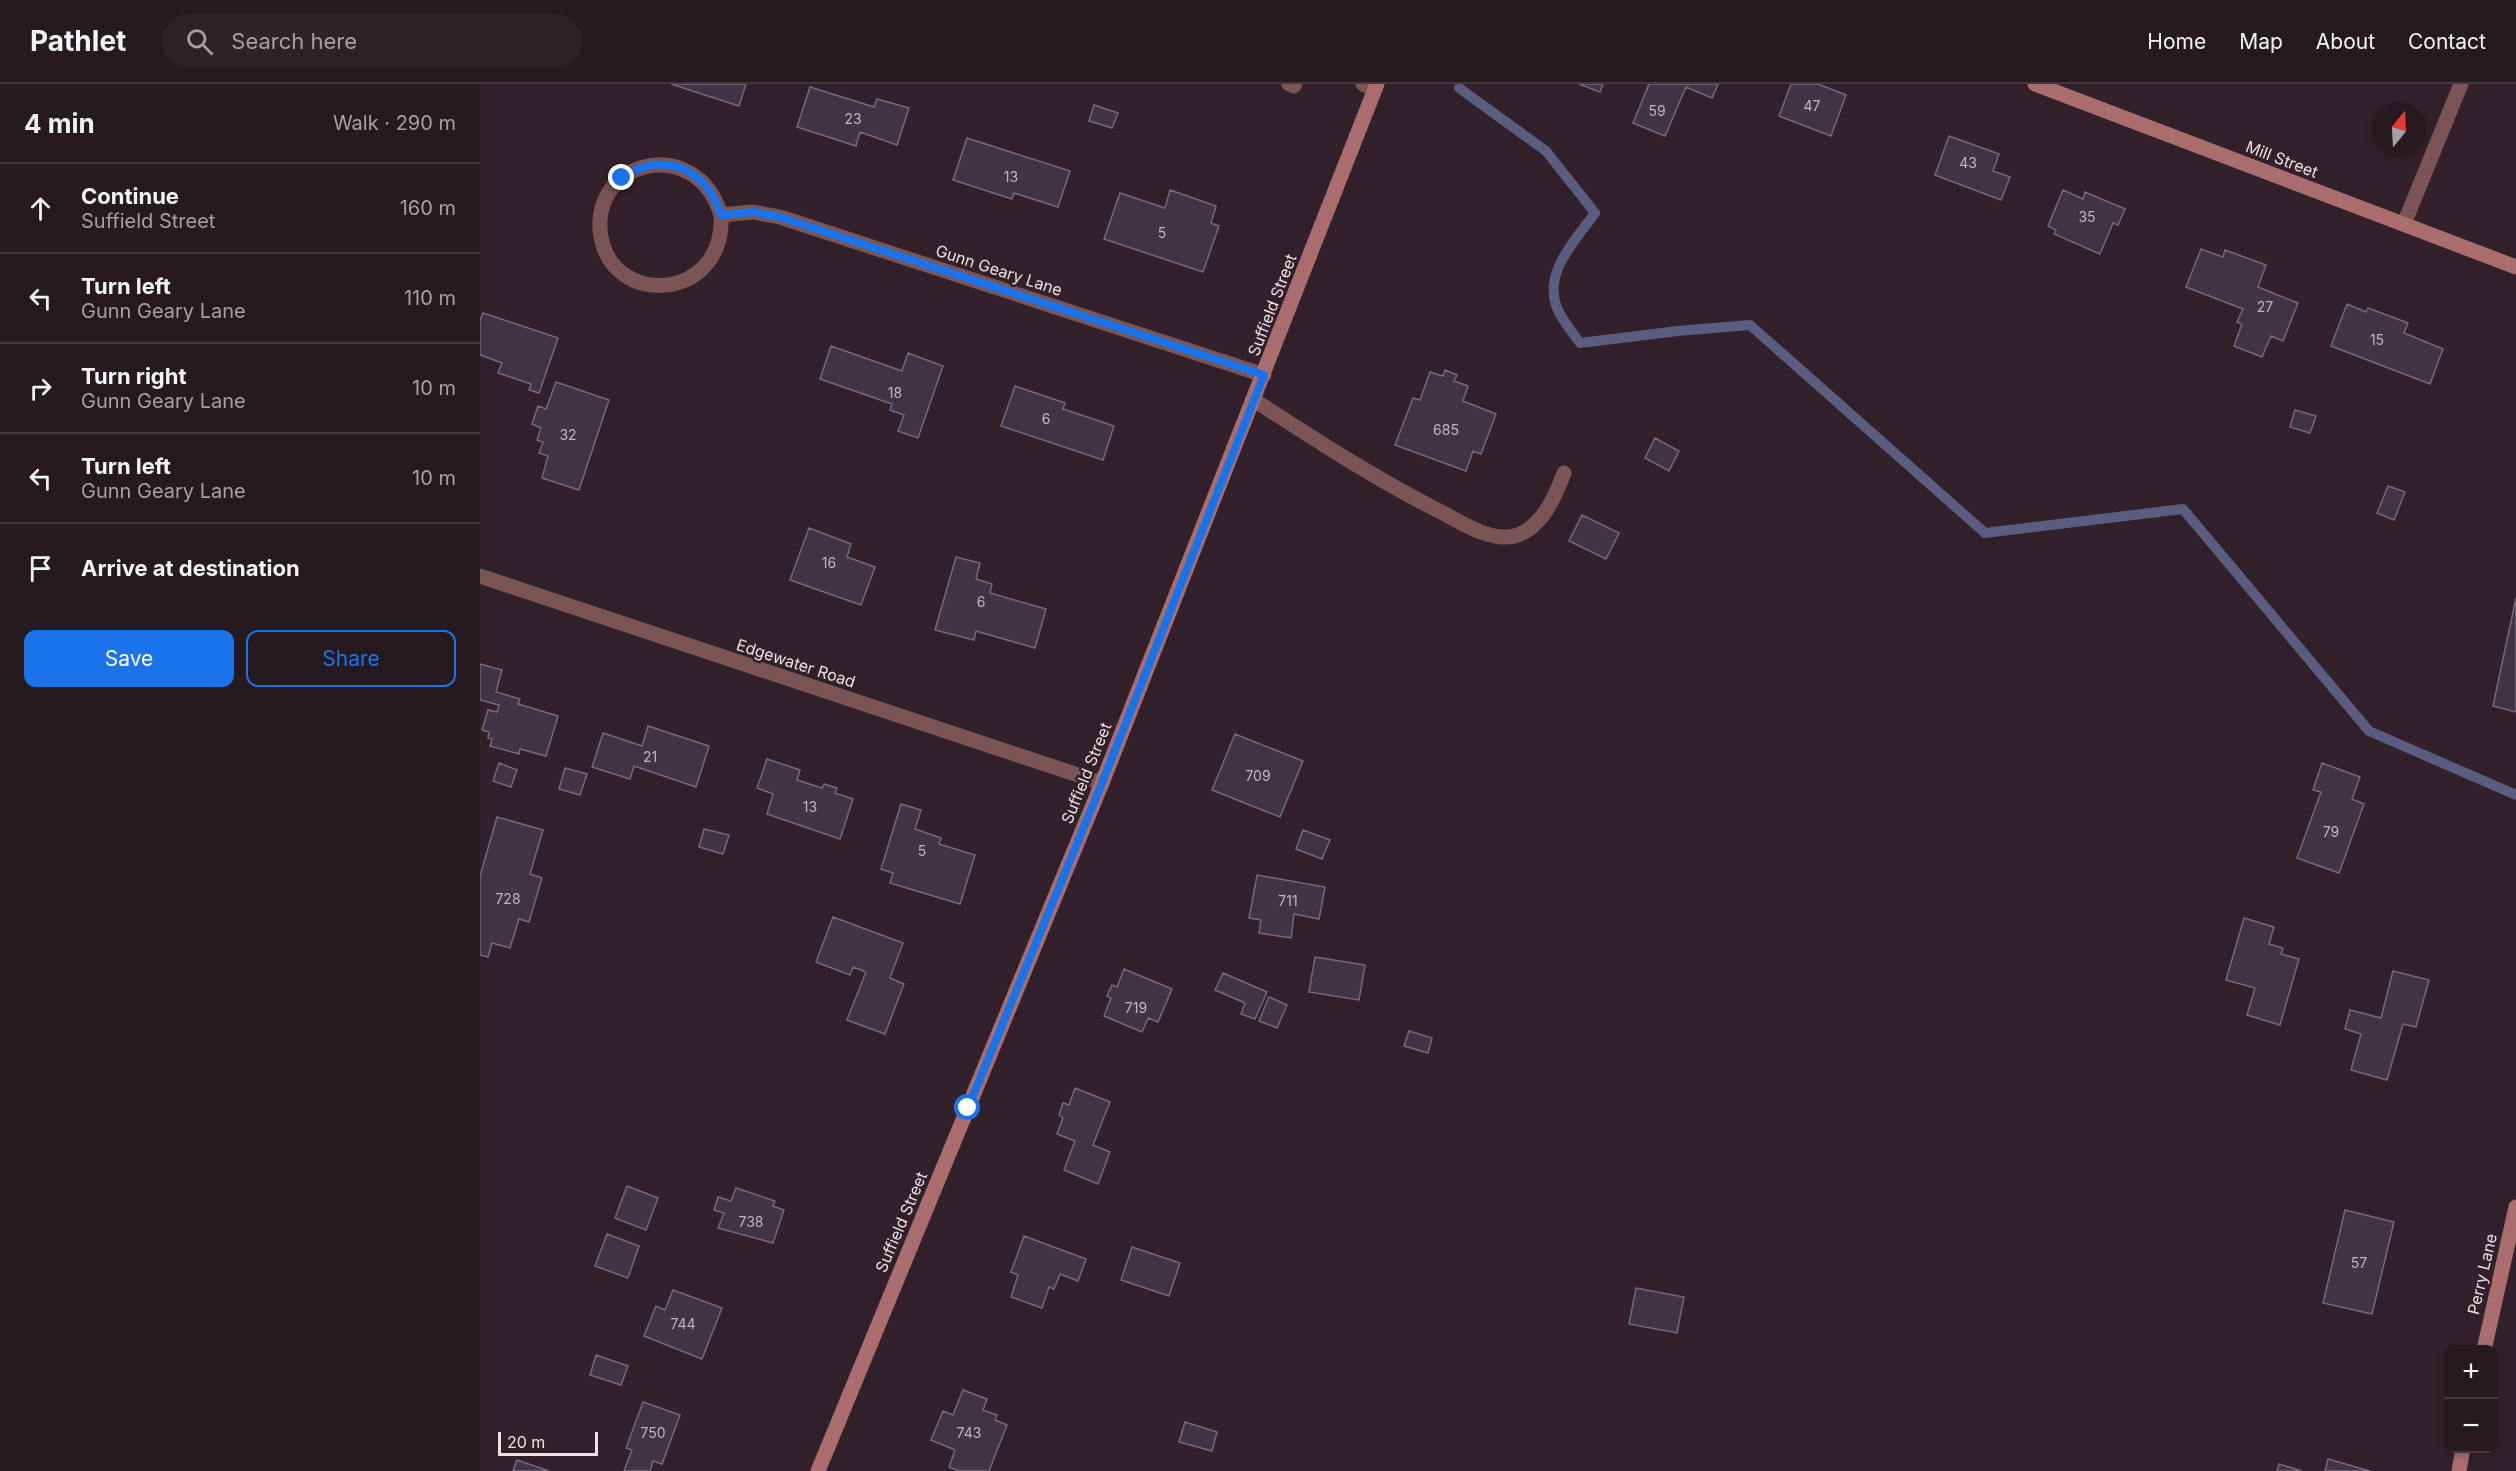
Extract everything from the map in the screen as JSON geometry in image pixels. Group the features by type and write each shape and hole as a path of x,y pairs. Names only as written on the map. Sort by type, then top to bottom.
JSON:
{"main road":[{"name":"Mill Street","path":"2035,84 2516,267"},
{"name":"Suffield Street","path":"818,1471 1102,783 1264,375 1372,86"},
{"name":"Perry Lane","path":"2485,1345 2516,1207"},
{"path":"2459,1471 2462,1453"}],"street":[{"path":"1289,84 1294,86 1295,84"},
{"path":"2404,224 2461,84"},
{"path":"665,164 687,170 706,184 713,193 721,215 720,238 711,259 695,276 674,284 650,285 629,276 612,261 602,240 600,217 608,195 622,178 643,167 665,164"},
{"name":"Gunn Geary Lane","path":"721,215 753,212 780,217 1264,375"},
{"path":"1254,400 1351,462 1426,505 1475,530 1503,537 1528,531 1554,500 1564,473"},
{"name":"Edgewater Road","path":"480,576 1102,783"}],"building":[{"path":"671,84 746,84 739,106"},
{"path":"1579,84 1603,84 1600,92"},
{"path":"1649,84 1718,84 1712,98 1686,87 1665,136 1633,123"},
{"path":"1791,84 1818,84 1846,95 1831,136 1779,116"},
{"path":"810,87 874,107 877,99 909,108 897,145 860,132 856,146 797,127"},
{"path":"1094,105 1118,113 1112,128 1089,121"},
{"path":"1949,136 1999,154 1993,171 2010,177 2001,200 1935,175"},
{"path":"967,138 1070,171 1058,207 1014,193 1012,199 953,180"},
{"path":"1170,190 1216,206 1211,223 1219,226 1203,272 1104,239 1120,193 1165,208"},
{"path":"2063,190 2083,199 2085,192 2125,209 2118,225 2113,223 2100,254 2054,234 2056,230 2048,226"},
{"path":"2201,249 2223,257 2225,250 2266,265 2258,287 2298,303 2283,341 2271,336 2262,357 2234,346 2242,324 2237,322 2243,309 2186,287"},
{"path":"2347,304 2366,312 2368,308 2408,323 2404,333 2443,349 2430,384 2331,346"},
{"path":"483,313 558,338 539,393 529,390 531,384 498,373 502,363 480,355 480,321"},
{"path":"831,346 902,371 908,353 943,366 918,438 898,431 904,415 890,410 892,404 820,379"},
{"path":"1445,370 1457,375 1454,381 1468,386 1463,401 1496,414 1481,454 1473,451 1466,471 1395,445 1413,398 1420,400 1430,372 1443,376"},
{"path":"556,382 609,400 579,490 542,478 548,456 539,453 543,442 537,440 541,428 532,424 538,406 546,409"},
{"path":"1015,386 1065,403 1063,409 1114,426 1103,460 1001,426"},
{"path":"2295,410 2316,416 2310,433 2290,427"},
{"path":"1655,438 1679,451 1669,471 1645,458"},
{"path":"2388,486 2405,492 2394,520 2377,513"},
{"path":"1582,515 1619,533 1606,559 1569,541"},
{"path":"809,528 851,544 847,557 875,567 861,605 790,580"},
{"path":"956,557 980,563 976,579 992,584 990,593 1046,609 1035,648 976,631 974,640 935,630"},
{"path":"2516,598 2516,712 2493,706"},
{"path":"480,664 502,670 496,692 520,699 518,704 558,716 546,756 520,749 519,754 490,746 492,739 488,738 489,732 482,730 488,710 497,712 499,705 480,700"},
{"path":"648,726 709,746 696,787 634,766 630,779 592,767 603,733 642,746"},
{"path":"1235,734 1303,761 1280,817 1212,790"},
{"path":"767,759 800,770 797,780 822,788 824,784 837,788 835,793 853,799 840,839 767,814 773,794 757,788"},
{"path":"499,763 517,770 511,787 493,781"},
{"path":"2322,763 2360,777 2352,799 2364,804 2339,873 2297,858 2321,792 2313,790"},
{"path":"565,768 587,774 580,795 559,789"},
{"path":"901,804 921,810 915,829 941,838 939,844 975,855 960,904 890,883 893,873 881,869"},
{"path":"497,817 543,830 530,874 542,878 529,922 519,919 510,948 492,943 488,957 480,955 480,876"},
{"path":"704,829 729,835 723,854 699,847"},
{"path":"1303,830 1330,840 1322,859 1296,849"},
{"path":"1257,875 1325,887 1319,919 1294,914 1291,938 1259,933 1261,920 1249,918"},
{"path":"833,917 903,943 890,978 904,984 885,1034 847,1020 866,972 853,967 850,975 816,962"},
{"path":"2244,918 2274,927 2269,944 2283,948 2281,954 2299,959 2280,1025 2247,1015 2255,988 2226,980"},
{"path":"1315,957 1365,965 1359,1000 1309,992"},
{"path":"1124,969 1172,989 1158,1022 1148,1018 1142,1032 1104,1016 1111,998 1107,996 1112,985 1117,987"},
{"path":"2393,971 2429,980 2416,1027 2403,1024 2387,1080 2351,1070 2361,1034 2345,1029 2350,1010 2381,1018"},
{"path":"1223,973 1267,992 1255,1019 1241,1014 1245,1003 1215,990"},
{"path":"1269,997 1287,1005 1277,1028 1259,1021"},
{"path":"1409,1031 1432,1038 1428,1053 1404,1046"},
{"path":"1075,1088 1110,1102 1093,1145 1110,1152 1098,1184 1064,1170 1075,1141 1057,1134 1063,1118 1059,1115 1063,1103 1069,1105"},
{"path":"627,1186 658,1198 646,1230 615,1218"},
{"path":"736,1188 775,1201 773,1206 784,1210 773,1243 718,1228 724,1213 714,1210 718,1197 731,1201"},
{"path":"2345,1210 2394,1222 2372,1314 2323,1303"},
{"path":"607,1234 639,1246 628,1278 595,1266"},
{"path":"1024,1236 1086,1259 1078,1281 1060,1274 1054,1289 1049,1287 1042,1308 1011,1297 1018,1275 1011,1272"},
{"path":"1132,1247 1180,1263 1169,1296 1121,1280"},
{"path":"1636,1288 1684,1297 1677,1333 1629,1324"},
{"path":"673,1290 722,1308 702,1359 644,1336 656,1306 665,1310"},
{"path":"596,1355 628,1366 621,1385 590,1375"},
{"path":"963,1390 987,1399 983,1410 997,1415 995,1420 1007,1425 989,1471 960,1471 949,1467 955,1450 931,1440 943,1411 953,1415"},
{"path":"643,1402 680,1415 662,1464 653,1461 650,1471 624,1471 632,1450 626,1448"},
{"path":"1185,1422 1217,1432 1212,1451 1179,1442"},
{"path":"2328,1459 2370,1471 2325,1471"},
{"path":"517,1460 549,1471 513,1471"},
{"path":"2279,1464 2302,1471 2277,1471"}],"waterway":[{"path":"1459,88 1546,151 1595,213 1570,246 1554,282 1557,308 1580,343 1750,325 1985,533 2183,509 2369,731 2516,795"}],"route":[{"path":"622,178 643,167 665,164 677,166 697,176 706,184 713,193 721,215 753,212 780,217 1264,375 1102,783 968,1108"}]}
